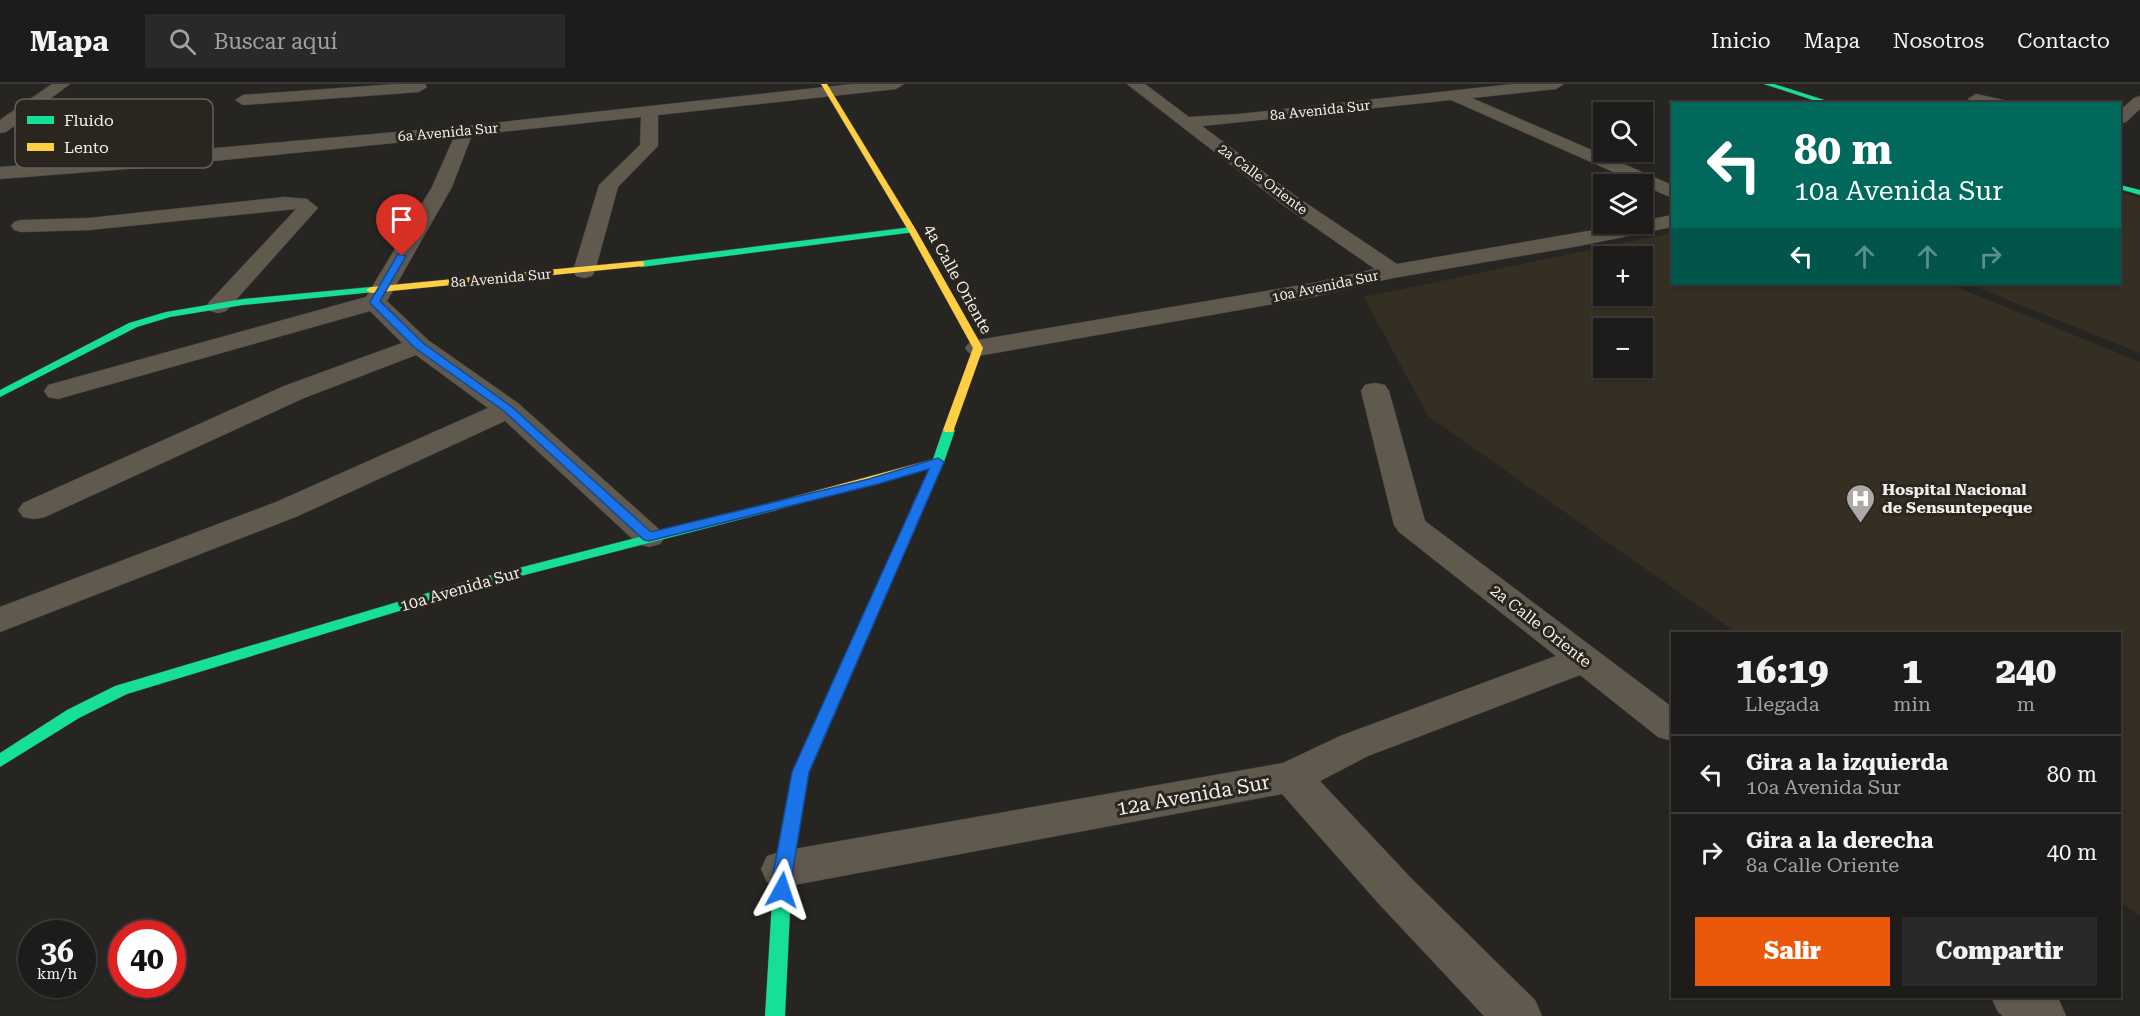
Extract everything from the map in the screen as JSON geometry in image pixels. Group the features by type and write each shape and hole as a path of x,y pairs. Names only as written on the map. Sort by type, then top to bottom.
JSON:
{"street":[{"path":"41,99 62,84"},
{"path":"261,84 243,100 419,86 396,137"},
{"name":"6a Avenida Sur","path":"213,155 650,111 826,88 896,84"},
{"name":"2a Calle Oriente","path":"1134,84 1290,201 1393,272"},
{"path":"1430,84 1671,192"},
{"name":"8a Avenida Sur","path":"1187,122 1239,119 1556,84"},
{"path":"1767,84 1827,102"},
{"name":"4a Calle Oriente","path":"775,1016 783,869 801,772 938,462 978,348 912,230 826,88"},
{"path":"1977,99 1992,102"},
{"path":"2124,123 2140,101"},
{"path":"584,271 609,185 649,146 650,111"},
{"path":"0,128 15,117"},
{"path":"58,391 378,295 442,187 465,130"},
{"name":"6a Avenida Sur","path":"0,173 63,168"},
{"path":"2121,187 2140,193"},
{"path":"21,226 90,224 285,203 300,203 308,208 219,306"},
{"name":"10a Avenida Sur","path":"978,348 1313,290 1393,272 1671,221"},
{"name":"8a Avenida Sur","path":"0,394 133,325 169,314 219,306 378,295 912,230"},
{"path":"378,295 419,345 508,409 649,537"},
{"path":"34,510 294,392 419,345"},
{"name":"2a Calle Oriente","path":"1375,391 1410,525 1671,726"},
{"path":"0,620 287,509 508,409"},
{"name":"10a Avenida Sur","path":"0,761 73,714 121,690 473,584 873,481 938,462"},
{"name":"12a Avenida Sur","path":"783,869 1291,777 1354,746 1584,660"},
{"path":"1291,777 1394,890 1517,1016"},
{"path":"2018,998 2041,1016"}],"shaded area":[{"path":"2121,192 2140,198 2140,353 1971,285 2121,285"},
{"name":"Hospital Nacional de Sensuntepeque","path":"1671,233 1671,285 1951,285 2140,362 2140,916 2121,903 2121,632 1736,632 1428,416 1364,297 1593,249 1593,306 1653,306 1653,246 1609,246"}],"traffic: fast":[{"path":"1767,84 1827,102"},
{"path":"2121,187 2140,193"},
{"path":"641,264 912,230"},
{"path":"0,394 133,325 169,314 243,302 371,290"},
{"path":"775,1016 783,869 801,773 938,462 949,430"},
{"path":"0,761 73,714 121,690 473,584 772,507"}],"traffic: slow":[{"path":"824,84 912,230 978,348 949,430"},
{"path":"371,290 641,264"},
{"path":"772,507 938,462"}],"place":[{"name":"Hospital Nacional de Sensuntepeque","path":"1861,524"}],"route":[{"path":"402,256 375,302 419,345 508,409 649,537 873,481 938,462 801,772 783,869 782,890"}]}
